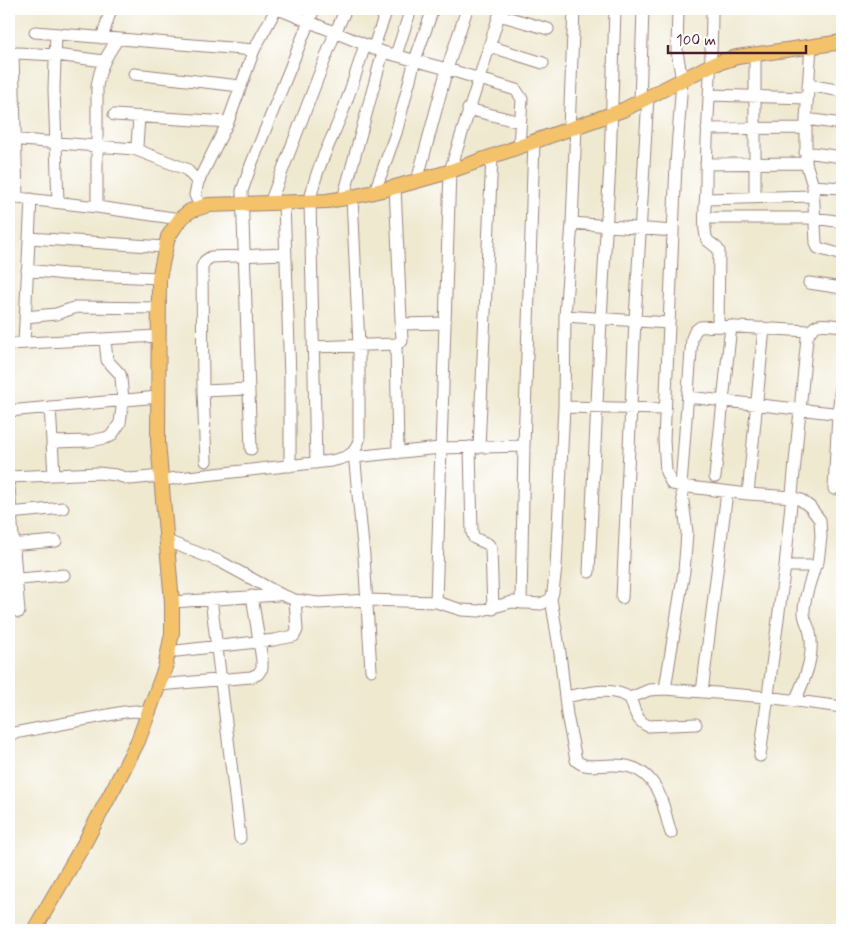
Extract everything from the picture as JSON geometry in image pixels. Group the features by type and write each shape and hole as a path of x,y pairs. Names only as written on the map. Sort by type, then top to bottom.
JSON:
{"main road":[{"path":"34,930 85,842 138,741 165,668 172,633 172,602 161,478 158,397 159,278 168,237 180,219 190,210 208,205 310,202 348,198 395,187 492,156 613,113 682,81 711,65 737,57 842,42"}],"street":[{"path":"102,38 111,9"},
{"path":"200,208 195,195 198,182 228,122 254,50 277,9 374,49 480,78 516,90 522,99 518,147"},
{"path":"251,449 243,187 314,9"},
{"path":"270,203 346,9"},
{"path":"371,670 364,556 354,455 359,440 359,345 348,198 374,49 387,9"},
{"path":"396,55 411,9"},
{"path":"375,191 396,133 415,60 433,9"},
{"path":"417,181 447,69 467,9"},
{"path":"574,9 572,223 565,316 564,407 556,567 551,599 576,760 585,766 625,765 637,770 646,777 656,789 671,834"},
{"path":"589,572 613,113 615,9"},
{"path":"622,598 640,229 644,98 643,9"},
{"path":"678,9 677,51 682,81 668,323 664,440 666,472 672,484 681,486 792,497 801,500 810,507 820,520 821,537 818,562 815,566 804,610 804,618 811,635 811,650 808,669 795,701"},
{"path":"712,9 705,218 708,240 719,251 718,326"},
{"path":"436,602 450,170 500,12 548,29"},
{"path":"35,32 254,50"},
{"path":"56,34 54,89 58,202"},
{"path":"97,207 98,87 100,71 104,60 117,40"},
{"path":"490,46 543,62"},
{"path":"811,46 805,158 813,191 816,243 818,248 842,254"},
{"path":"316,463 310,202 312,186 342,112 374,49"},
{"path":"104,60 56,55 17,53 13,55 13,197 180,219"},
{"path":"755,54 755,198"},
{"path":"134,74 240,86"},
{"path":"808,85 842,91"},
{"path":"709,95 808,98"},
{"path":"468,109 520,122"},
{"path":"114,115 228,122"},
{"path":"134,150 137,146 139,117"},
{"path":"707,129 755,129 806,124 842,124"},
{"path":"12,139 134,150 186,170 198,182"},
{"path":"521,603 534,141"},
{"path":"492,156 474,448 472,532 474,538 488,544 491,548 493,609"},
{"path":"706,164 755,163 805,158 842,158"},
{"path":"313,347 396,344 402,341 395,187"},
{"path":"706,199 755,198 842,188"},
{"path":"24,343 31,199"},
{"path":"284,203 290,466"},
{"path":"705,218 815,218 842,222"},
{"path":"572,223 673,231"},
{"path":"29,238 165,247"},
{"path":"206,461 203,391 202,267 204,261 211,257 286,254"},
{"path":"27,270 65,274 159,278"},
{"path":"809,283 842,288"},
{"path":"26,317 56,314 77,307 159,308"},
{"path":"565,316 668,323"},
{"path":"401,324 445,323"},
{"path":"760,756 785,566 807,338 809,331 818,324 842,326"},
{"path":"715,477 731,326"},
{"path":"665,689 684,571 686,547 687,532 681,486 692,338 695,331 700,327 731,326 809,331"},
{"path":"748,494 764,328"},
{"path":"9,344 158,336"},
{"path":"52,442 90,441 111,436 120,423 123,400 120,374 107,360 105,338"},
{"path":"396,344 398,453"},
{"path":"834,489 842,377"},
{"path":"203,391 248,388"},
{"path":"9,410 158,397"},
{"path":"688,397 840,414"},
{"path":"50,407 54,475"},
{"path":"564,407 665,409"},
{"path":"9,477 109,474 130,479 161,478 316,463 354,455 398,453 440,448 524,446"},
{"path":"9,487 13,580 19,612"},
{"path":"702,692 727,492"},
{"path":"10,513 63,508"},
{"path":"11,545 56,541"},
{"path":"167,541 219,561 280,594 295,600 319,603 367,600 436,602 462,610 479,611 493,609 506,603 541,604 551,599"},
{"path":"785,566 815,566"},
{"path":"13,580 64,575"},
{"path":"172,602 280,594"},
{"path":"159,685 251,677 258,674 262,668 262,660 252,596"},
{"path":"211,599 240,838"},
{"path":"168,652 260,642 294,636 297,630 295,600"},
{"path":"630,698 649,690 665,689 767,697 842,707"},
{"path":"565,696 608,691 624,694 630,698 637,718 641,723 648,726 696,724"},
{"path":"9,734 124,712 149,713"}]}
